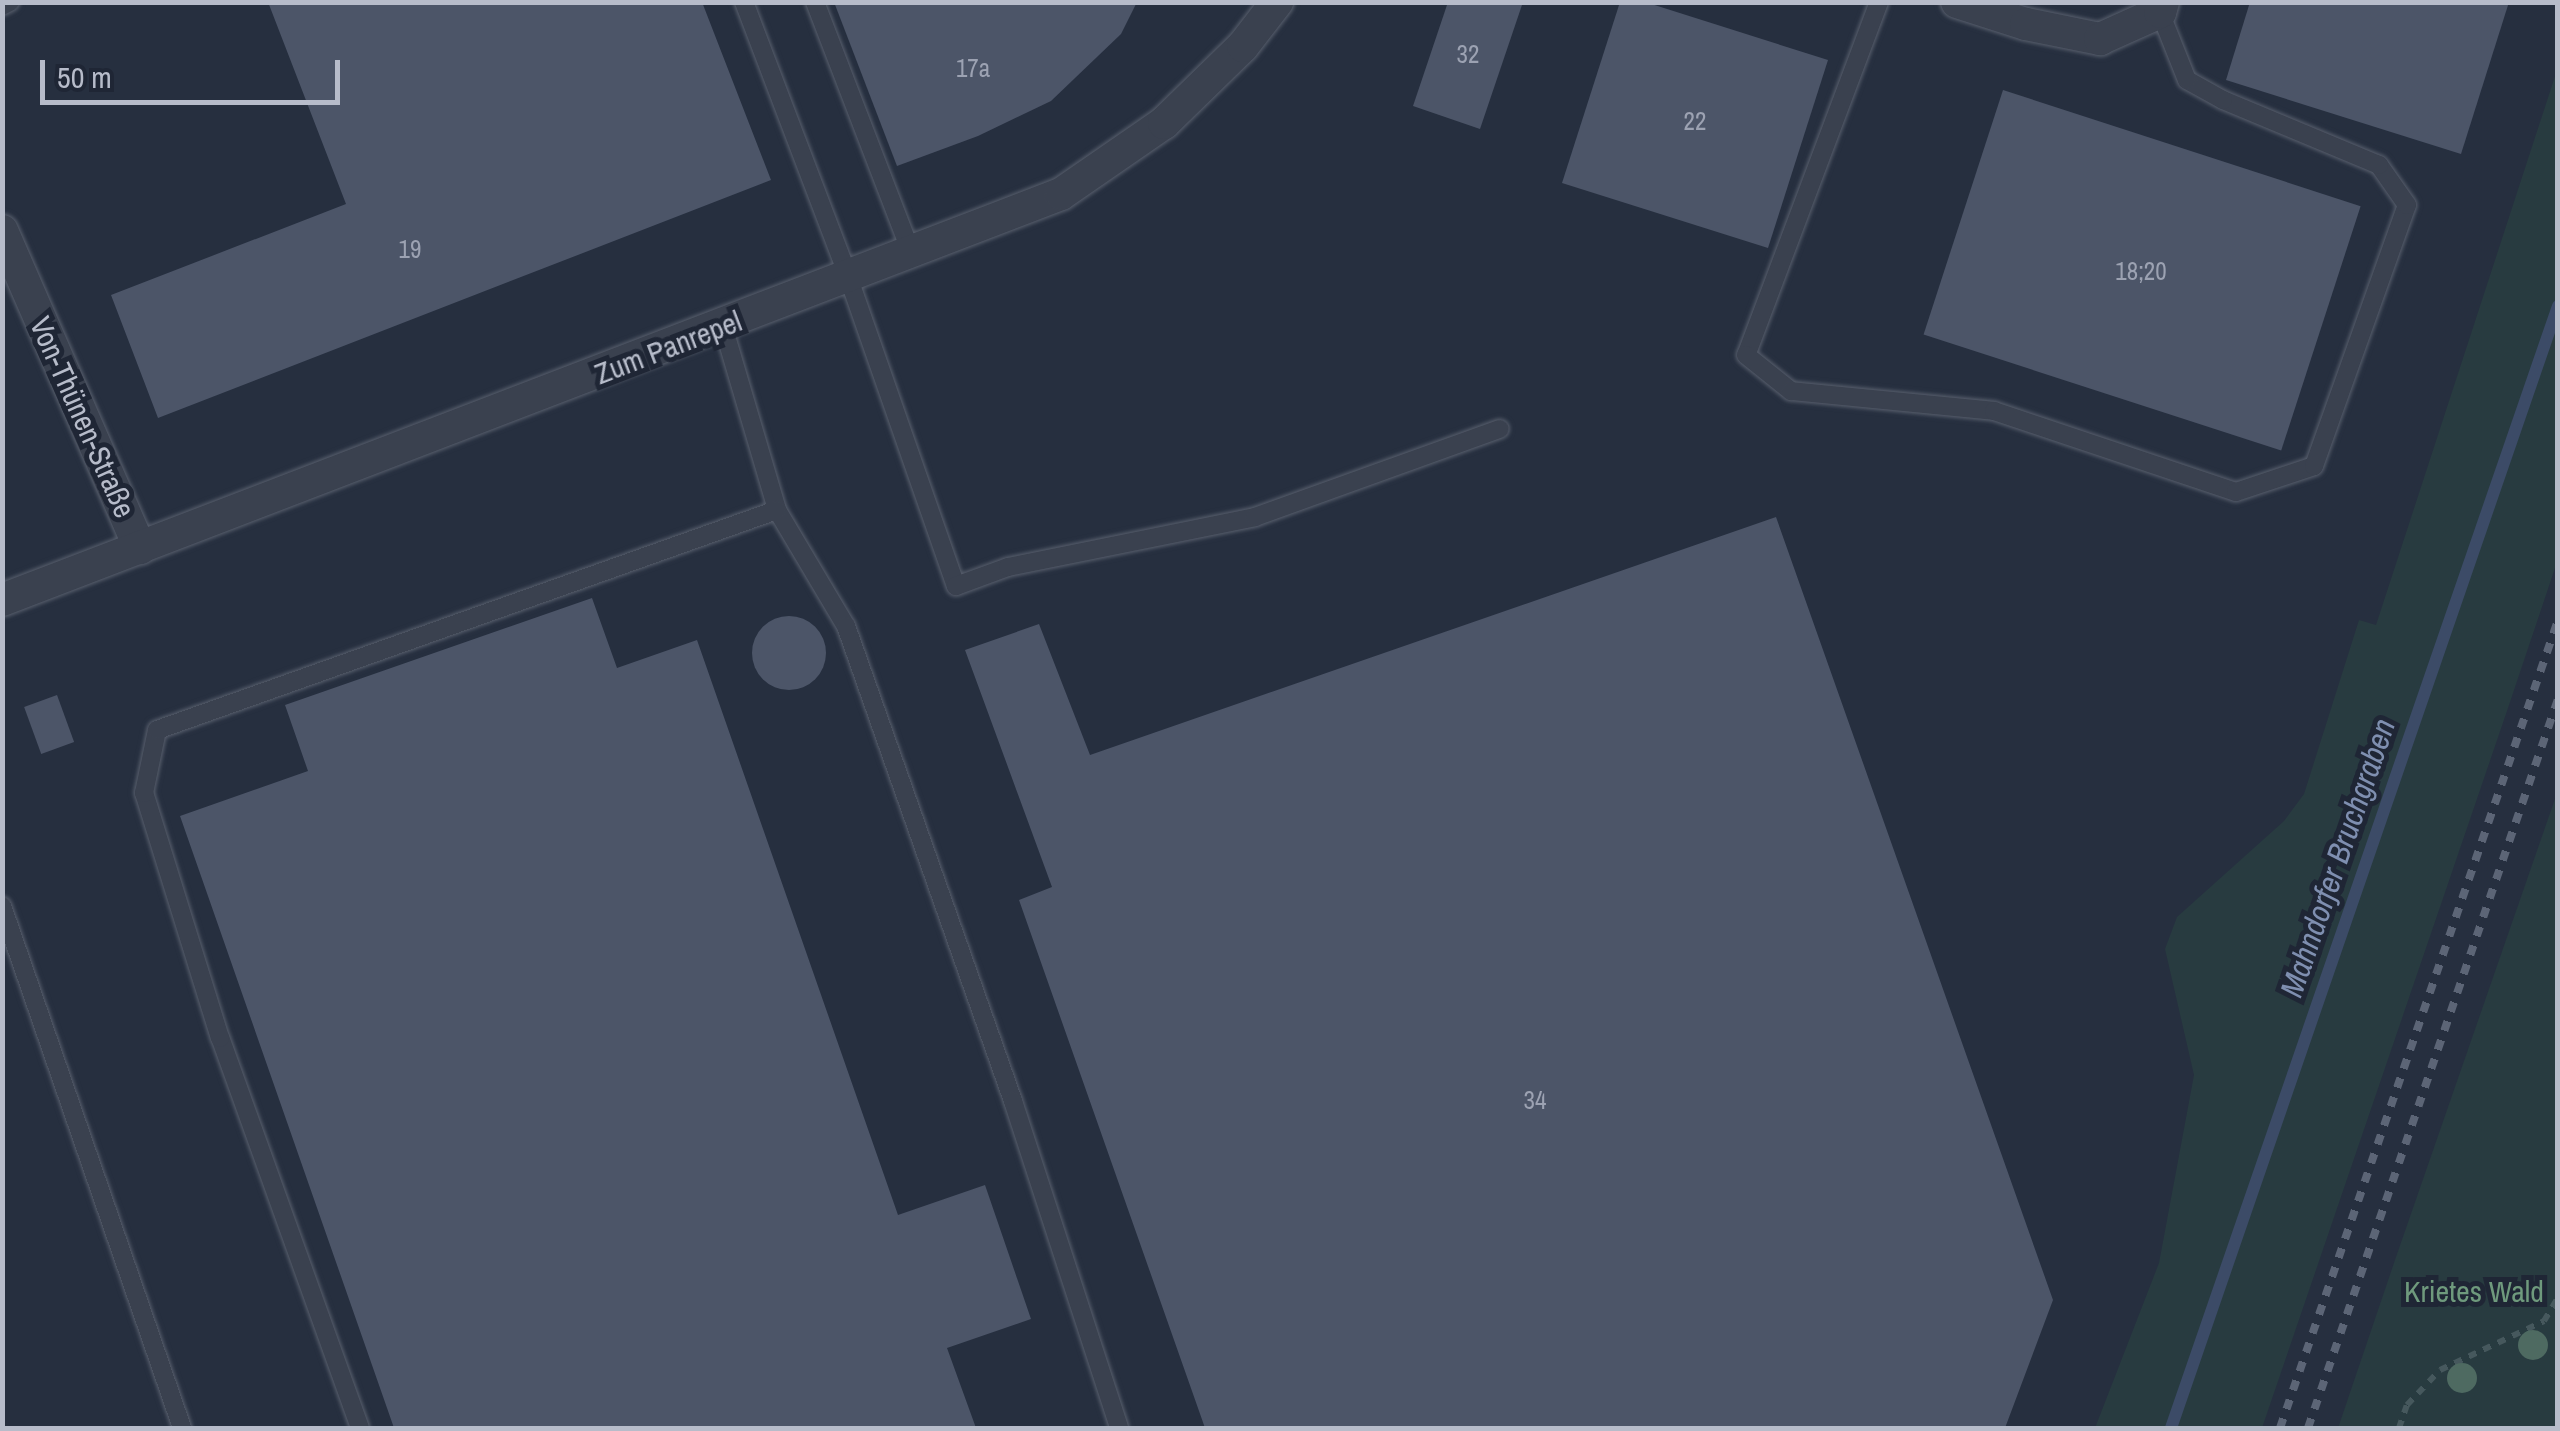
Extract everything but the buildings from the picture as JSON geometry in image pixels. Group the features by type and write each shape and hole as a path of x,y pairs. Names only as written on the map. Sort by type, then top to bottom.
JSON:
{"street":[{"name":"Zum Panrepel","path":"2,600 912,255 1061,194 1164,123 1243,46 1277,2"},
{"path":"1957,2 2026,24 2100,38 2161,7"},
{"name":"Von-Thünen-Straße","path":"2,231 140,548"}],"lane":[{"path":"2,6 10,2"},
{"path":"744,2 849,279 956,586 1008,568 1255,516 1500,428"},
{"path":"815,2 912,255"},
{"path":"1879,2 1746,355 1791,391 1994,411 2236,492 2314,466 2406,205 2379,165 2223,100 2187,80 2161,7"},
{"path":"724,326 777,510 846,626 1013,1100 1119,1428"},
{"path":"360,1428 220,1038 144,793 157,730 777,510"},
{"path":"2,906 182,1428"}],"path":[{"path":"2399,1428 2407,1405 2440,1370 2544,1321 2558,1298"}],"green space":[{"path":"2557,70 2557,562 2507,711 2262,1428 2095,1428 2159,1263 2194,1075 2165,949 2177,917 2284,821 2304,794 2359,620 2376,625"},
{"name":"Krietes Wald","path":"2557,793 2557,1428 2338,1428 2396,1257"}],"waterway":[{"name":"Mahndorfer Bruchgraben","path":"2171,1428 2558,306"}],"railway":[{"path":"2280,1428 2558,620"},
{"path":"2308,1428 2558,699"}]}
